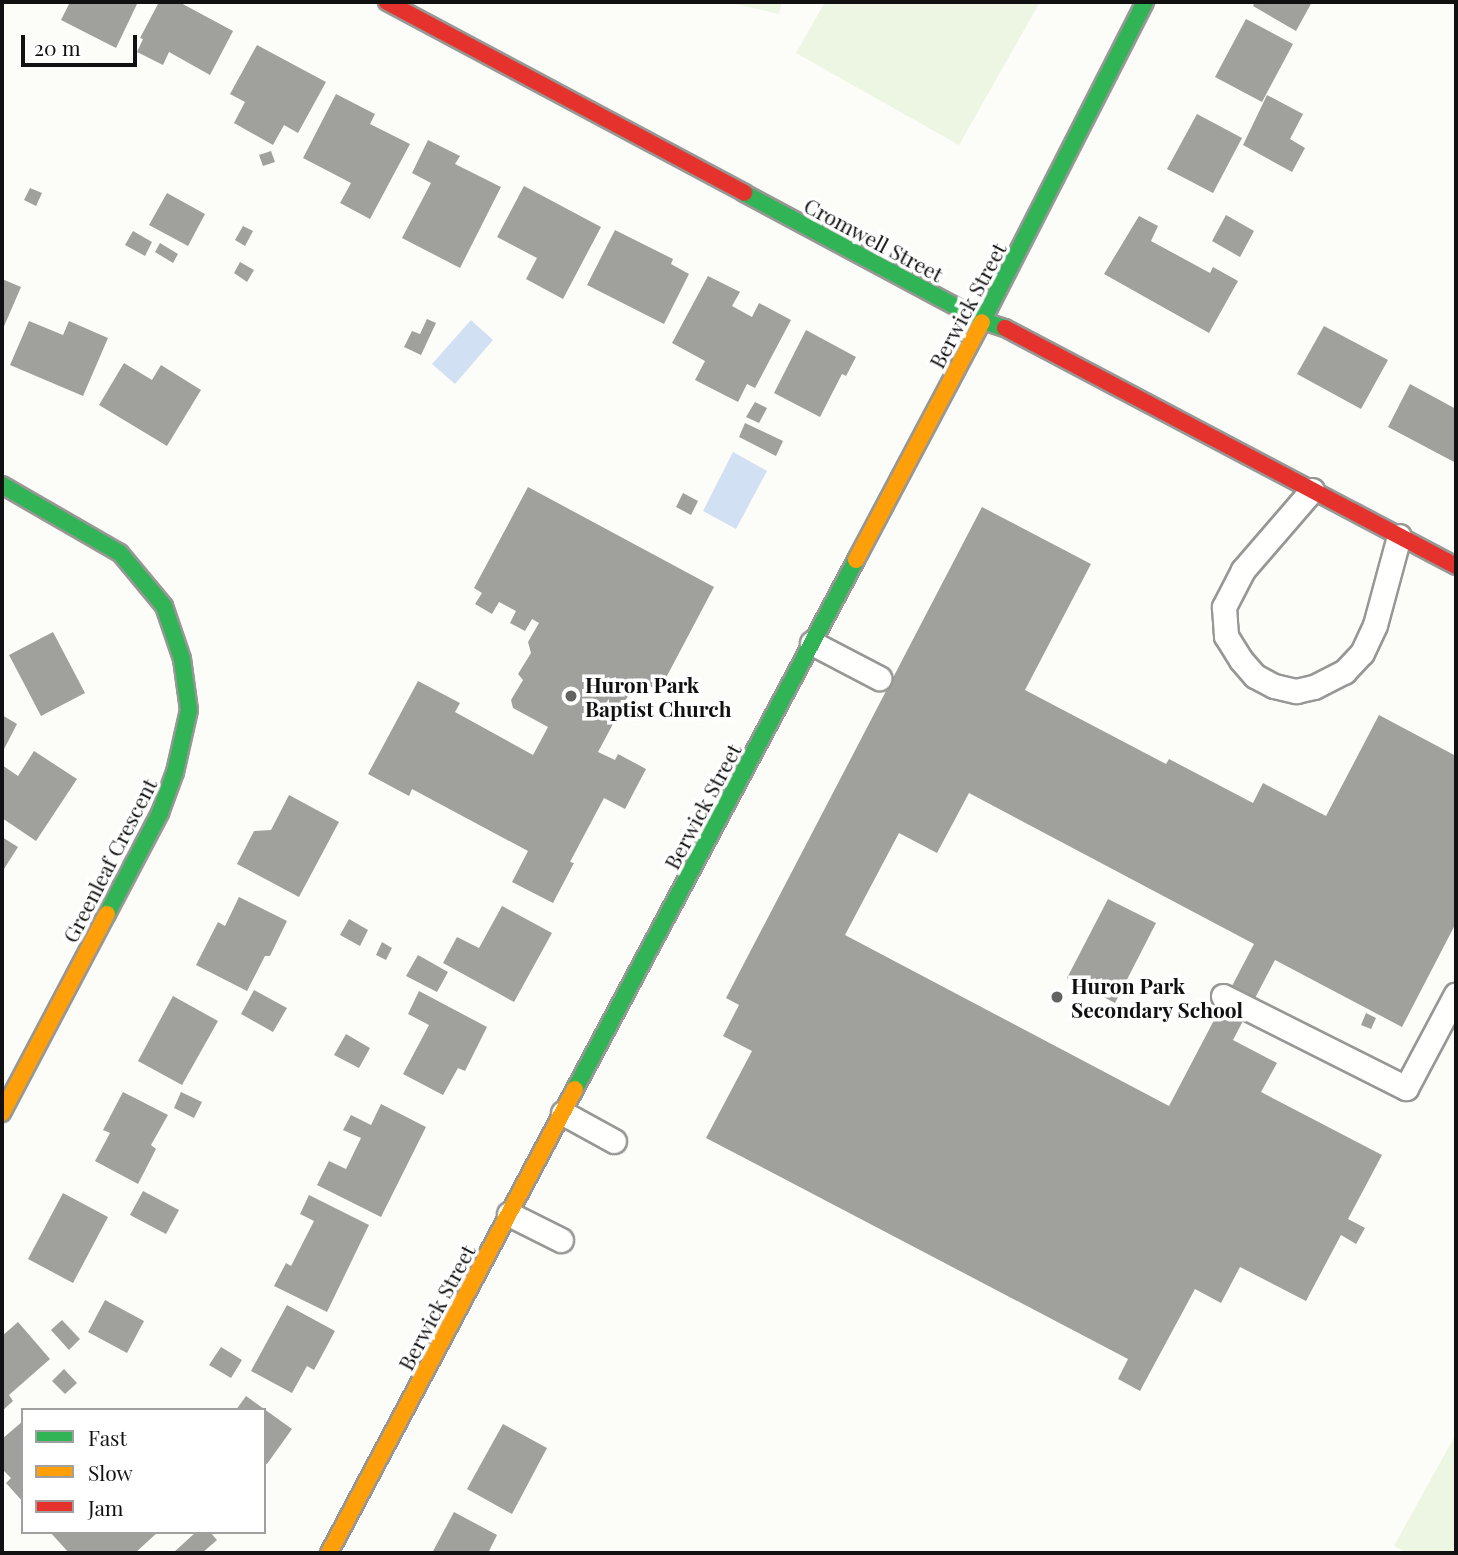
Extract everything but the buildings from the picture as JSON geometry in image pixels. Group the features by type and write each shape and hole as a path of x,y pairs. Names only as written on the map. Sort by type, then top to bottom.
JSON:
{"street":[{"name":"Cromwell Street","path":"387,2 983,321 1014,331 1456,566"},
{"name":"Berwick Street","path":"329,1553 983,321 1145,2"},
{"name":"Greenleaf Crescent","path":"2,485 85,529 120,553 144,579 164,606 182,659 189,710 175,772 160,813 2,1113"}],"lane":[{"path":"1312,490 1243,570 1224,607 1226,636 1255,676 1274,686 1296,691 1314,687 1344,672 1362,653 1375,625 1399,536"},
{"path":"812,643 879,678"},
{"path":"1223,996 1406,1088 1456,995"},
{"path":"563,1113 614,1141"},
{"path":"509,1214 561,1240"}],"green space":[{"path":"728,2 782,2 779,14"},
{"path":"825,2 1040,2 959,145 796,53"},
{"path":"1456,1434 1456,1553 1407,1553 1394,1546"}],"water":[{"path":"471,320 493,340 455,384 432,364"},
{"path":"733,452 767,471 736,529 703,511"}],"traffic: fast":[{"path":"982,322 1145,2"},
{"path":"744,193 983,321 1005,328"},
{"path":"2,485 120,553 164,606 182,659 189,710 175,772 160,813 107,914"},
{"path":"575,1089 856,560"}],"traffic: slow":[{"path":"856,560 982,322"},
{"path":"2,1113 107,914"},
{"path":"329,1553 575,1089"}],"traffic: jam":[{"path":"387,2 744,193"},
{"path":"1005,328 1456,566"}],"place":[{"name":"Huron Park Baptist Church","path":"571,696"},
{"name":"Huron Park Secondary School","path":"1057,997"}]}
